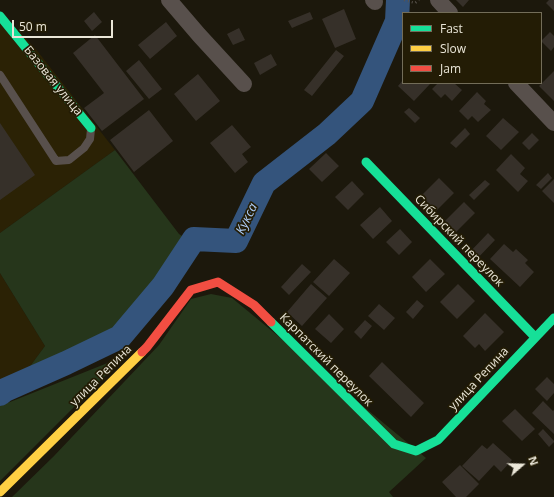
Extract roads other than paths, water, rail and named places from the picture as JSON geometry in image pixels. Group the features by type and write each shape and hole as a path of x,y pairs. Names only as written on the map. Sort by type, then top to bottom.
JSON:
{"street":[{"path":"169,0 244,84"},
{"path":"438,0 449,12"},
{"name":"Базовая улица","path":"0,16 91,128"},
{"path":"517,84 554,123"},
{"name":"Сибирский переулок","path":"366,162 535,337"},
{"name":"улица Репина","path":"0,492 147,347 191,290 218,282"},
{"name":"Карпатский переулок","path":"218,282 254,305 394,444 416,451"},
{"name":"улица Репина","path":"416,451 438,440 554,318"}],"lane":[{"path":"0,76 56,161 69,160 84,148 90,139 91,128"}],"waterway":[{"name":"Кукса","path":"0,394 5,390 120,337 163,286 194,239 236,241 264,183 327,134 362,101 397,21 398,0"}]}
